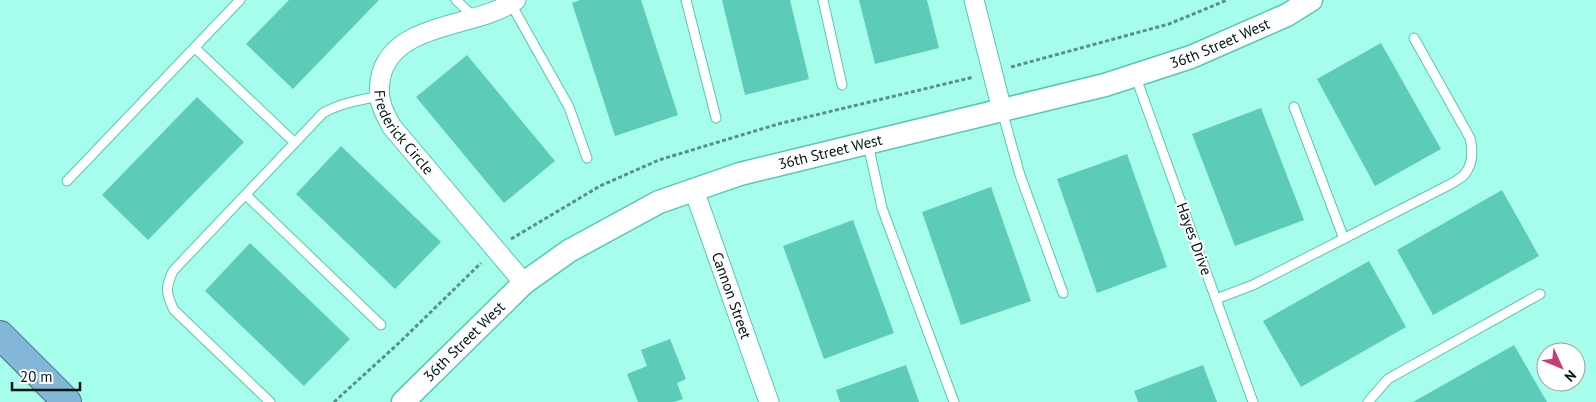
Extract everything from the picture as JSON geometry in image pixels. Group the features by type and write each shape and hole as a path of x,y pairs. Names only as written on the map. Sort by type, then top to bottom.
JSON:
{"highway":[{"path":"0,335 67,402"}],"street":[{"path":"974,0 1002,110"},
{"name":"36th Street West","path":"403,402 524,284 569,251 659,202 740,174 1105,85 1191,57 1287,15 1311,0"},
{"name":"Frederick Circle","path":"513,2 474,18 423,33 401,45 385,62 379,82 381,104 392,127 524,284"},
{"name":"Cannon Street","path":"694,190 769,402"}],"lane":[{"path":"67,182 240,0"},
{"path":"456,0 474,18"},
{"path":"686,0 716,118"},
{"path":"823,0 842,85"},
{"path":"513,2 570,107 587,158"},
{"path":"1216,299 1253,285 1463,176 1471,163 1473,150 1470,138 1414,38"},
{"path":"194,48 295,143"},
{"name":"Hayes Drive","path":"1135,75 1253,402"},
{"path":"270,402 174,310 168,297 167,283 173,272 324,113 349,102 380,96"},
{"path":"1294,107 1344,239"},
{"path":"1002,110 1020,175 1063,293"},
{"path":"868,143 882,208 954,402"},
{"path":"246,194 381,325"},
{"path":"1368,402 1388,379 1540,294"}],"building":[{"path":"289,0 379,0 293,89 246,44"},
{"path":"580,0 641,0 678,115 615,136 572,3"},
{"path":"722,0 790,0 809,79 745,95"},
{"path":"859,0 927,0 939,48 875,64"},
{"path":"1381,43 1441,149 1375,186 1317,79"},
{"path":"467,55 555,161 504,203 416,97"},
{"path":"197,97 244,142 148,240 102,195"},
{"path":"1261,108 1304,220 1235,246 1192,134"},
{"path":"341,146 441,242 395,289 296,194"},
{"path":"1127,154 1167,267 1097,293 1057,179"},
{"path":"991,187 1031,301 961,325 922,212"},
{"path":"1502,190 1539,256 1433,315 1397,250"},
{"path":"853,220 894,333 824,359 783,246"},
{"path":"250,243 350,339 304,386 205,291"},
{"path":"1369,261 1406,327 1301,387 1263,321"},
{"path":"670,339 686,379 677,383 683,399 674,402 638,402 627,374 647,366 641,350"},
{"path":"1514,345 1536,383 1536,392 1541,392 1547,402 1413,402"},
{"path":"906,365 919,402 840,402 836,390"},
{"path":"1203,365 1217,402 1138,402 1134,391"}]}
